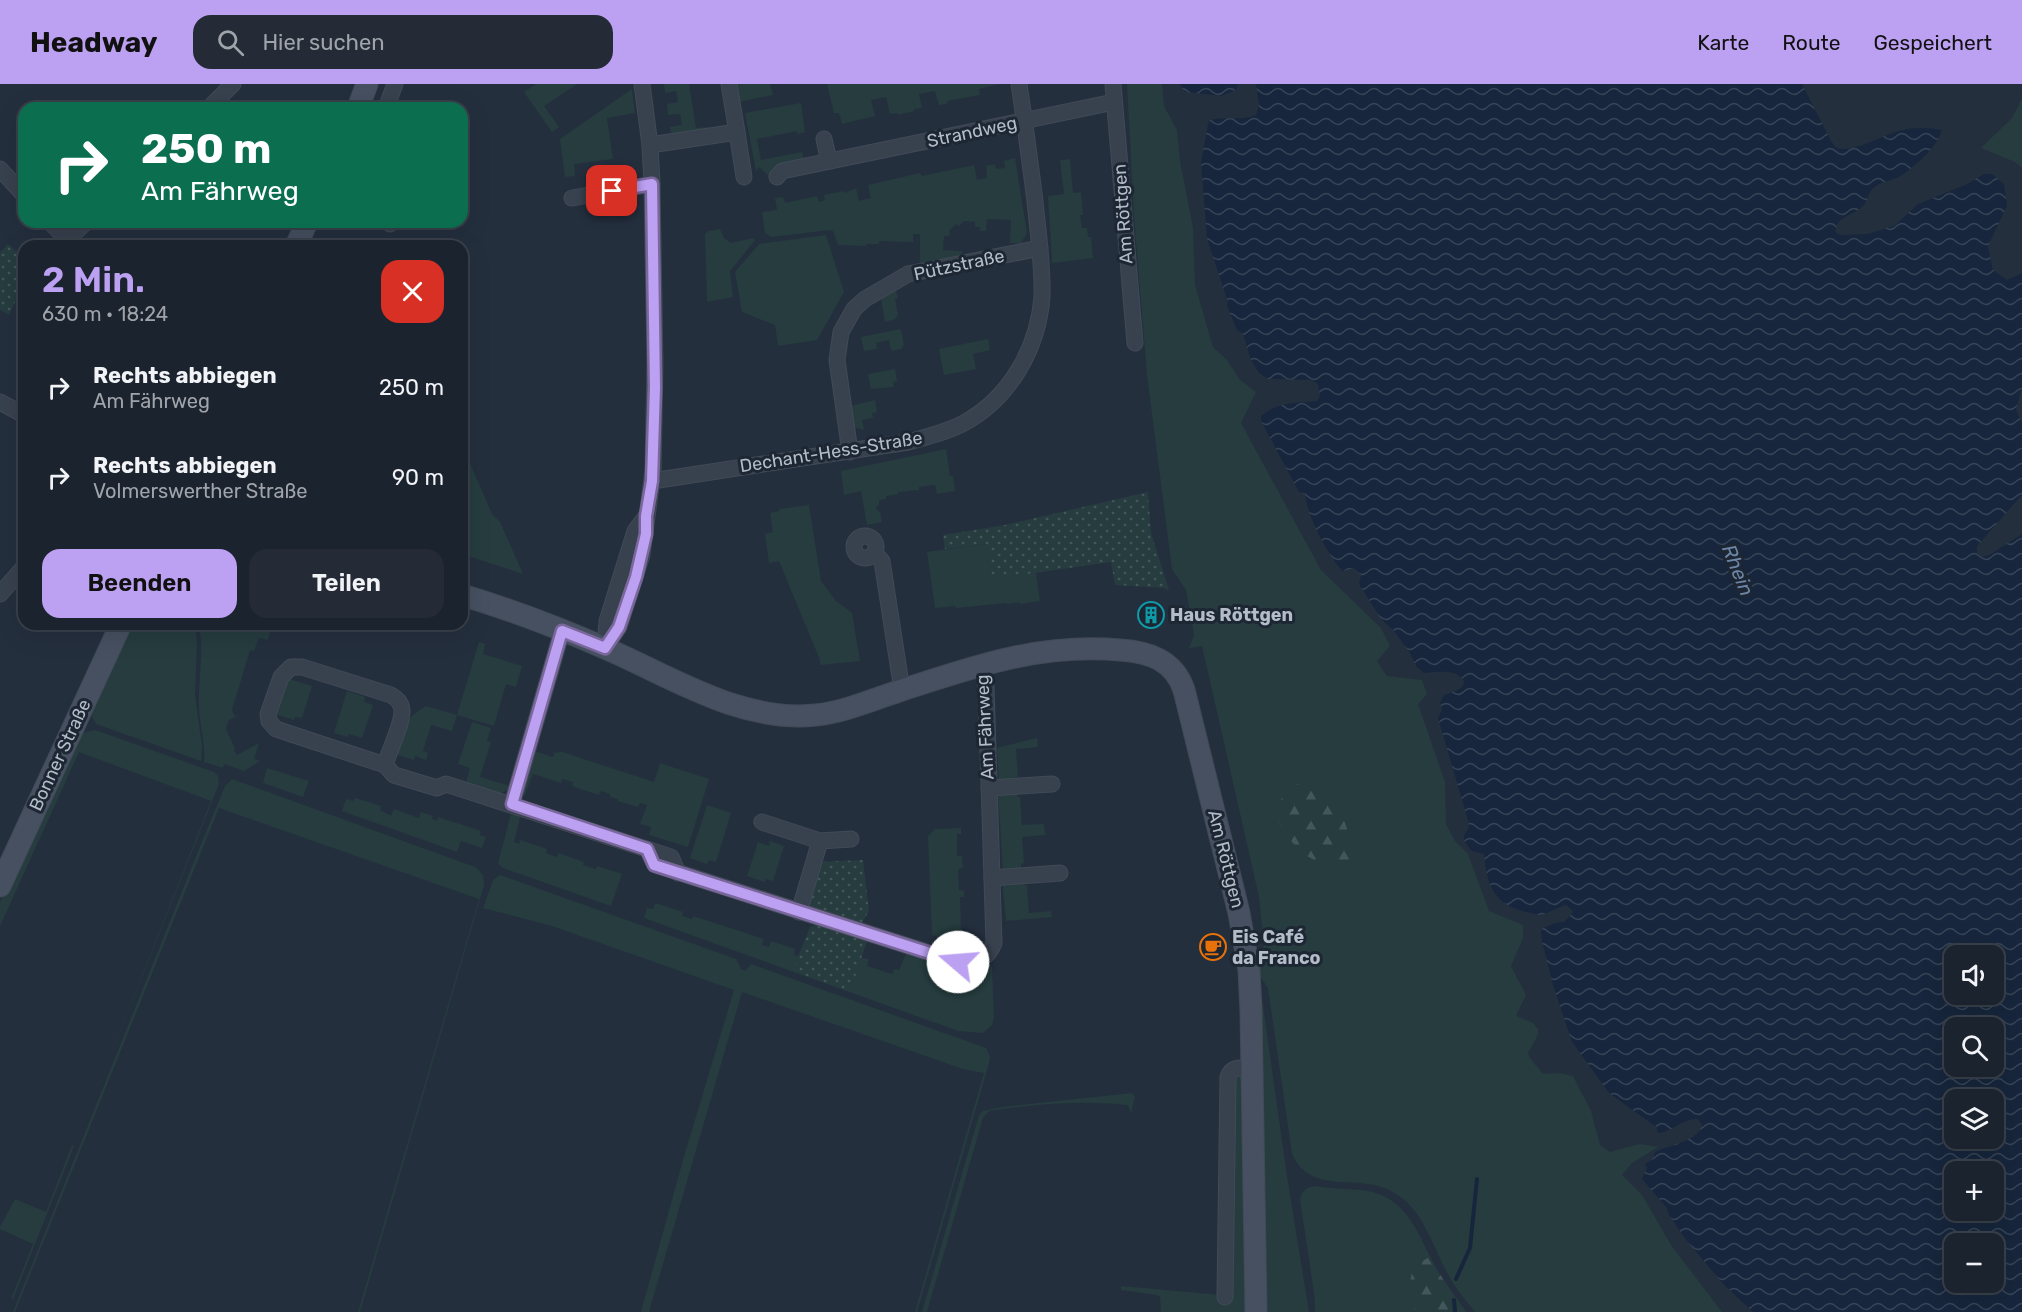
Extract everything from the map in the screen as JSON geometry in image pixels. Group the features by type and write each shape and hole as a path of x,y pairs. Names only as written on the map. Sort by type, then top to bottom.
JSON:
{"street":[{"path":"215,102 233,84"},
{"path":"360,102 367,84"},
{"path":"388,102 395,84"},
{"path":"605,648 607,621 635,531 646,516 652,481 655,387 652,184 650,145 642,84"},
{"path":"729,84 744,177"},
{"name":"Dechant-Hess-Straße","path":"652,481 908,442 950,429 974,417 998,398 1020,369 1034,335 1041,297 1040,248 1020,84"},
{"name":"Am Röttgen","path":"1113,84 1130,309 1135,343"},
{"name":"Strandweg","path":"777,177 782,171 1114,102"},
{"path":"650,145 737,132"},
{"path":"824,139 830,161"},
{"path":"0,169 18,188"},
{"path":"572,198 652,184"},
{"path":"56,228 67,240 80,228"},
{"name":"Pützstraße","path":"850,452 837,360 841,332 854,309 865,299 908,274 1040,248"},
{"path":"0,402 18,412"},
{"path":"875,553 882,561 902,690"},
{"path":"0,594 18,574"},
{"path":"468,598 504,608 605,648 708,695 746,708 773,714 818,715 844,709 982,665"},
{"name":"Bonner Straße","path":"0,886 118,630"},
{"path":"512,804 562,631"},
{"name":"Am Röttgen","path":"982,665 1022,654 1083,648 1135,652 1163,662 1177,674 1184,690 1239,913 1248,970 1251,1011 1256,1312"},
{"name":"Am Fährweg","path":"385,765 401,718 402,708 398,700 391,695 302,667 291,667 283,673 268,714 269,721 274,728 385,765 394,775 437,788 446,784 671,857 678,873 958,962 974,963 988,955 994,943 986,686 982,665"},
{"name":"Am Fährweg","path":"989,789 1052,784"},
{"path":"762,822 820,841 851,839"},
{"path":"799,912 820,841"},
{"path":"992,878 1060,873"},
{"path":"1225,1297 1228,1077 1230,1071 1236,1068 1251,1068"}],"green space":[{"path":"536,84 577,84 544,106 559,127 552,132 524,92"},
{"path":"664,84 689,84 696,128 708,127 709,132 672,137 670,127 682,125 680,114 668,115 667,104 678,102 676,91 665,93"},
{"path":"734,84 770,84 773,95 734,103"},
{"path":"827,84 999,84 979,89 980,95 947,101 947,104 939,105 935,91 919,94 922,108 898,115 898,113 890,114 886,97 871,100 875,116 842,124 839,113 834,113"},
{"path":"1127,84 1162,84 1164,106 1177,130 1180,161 1193,228 1195,285 1213,347 1227,360 1240,380 1256,392 1241,423 1321,570 1381,628 1390,646 1377,661 1387,676 1422,680 1427,694 1418,704 1445,782 1446,824 1455,841 1468,854 1489,911 1523,925 1523,938 1511,966 1526,995 1516,1016 1533,1023 1538,1029 1538,1035 1528,1053 1530,1058 1543,1074 1558,1073 1573,1076 1591,1111 1600,1145 1610,1152 1640,1144 1658,1147 1632,1163 1622,1175 1642,1195 1671,1245 1722,1312 1475,1312 1453,1283 1421,1221 1404,1200 1380,1186 1324,1180 1311,1175 1300,1167 1292,1154 1268,988 1257,972 1256,961 1264,946 1259,897 1202,646 1189,648 1194,635 1186,590 1172,569 1147,375 1134,217"},
{"path":"632,89 635,113 607,118 613,159 574,164 575,176 565,177 560,139"},
{"path":"2022,99 2022,168 2015,162 1981,148 2012,118"},
{"path":"801,103 805,132 797,134 797,131 757,139 761,160 802,152 804,160 776,166 777,174 769,176 759,167 756,171 745,113"},
{"path":"1015,158 1027,233 1021,243 1010,243 1011,220 987,219 986,231 980,231 980,227 975,227 975,222 964,221 959,226 956,224 949,231 951,234 944,236 943,250 962,251 962,258 920,267 920,234 913,234 913,242 879,241 879,244 867,244 866,246 838,245 833,231 830,230 771,237 765,233 762,212 777,210 775,198 783,197 785,203 817,196 819,202 825,200 824,195 844,191 845,193 856,188 859,201 871,198 868,185 920,173 922,176 974,165 977,180 987,178 986,166 995,164 996,169 1005,168 1004,161"},
{"path":"1070,159 1073,193 1081,192 1082,228 1087,228 1088,237 1091,237 1093,258 1052,263 1048,196 1064,194 1060,160"},
{"path":"720,229 724,238 731,243 753,238 755,240 730,271 733,297 707,302 705,234 708,231"},
{"path":"826,235 844,292 817,340 778,346 775,325 742,312 735,272 759,244"},
{"path":"8,244 18,253 18,301 16,300 9,315 0,310 0,252"},
{"path":"896,291 898,315 895,319 885,322 881,297"},
{"path":"901,329 904,345 901,349 891,351 889,340 876,343 877,349 864,351 861,337"},
{"path":"988,339 990,350 973,354 976,369 944,375 939,349"},
{"path":"895,369 897,381 893,382 894,387 871,389 868,374"},
{"path":"875,400 877,412 872,413 873,418 862,420 864,430 854,427 850,406"},
{"path":"946,449 955,491 937,494 935,485 886,496 886,499 879,500 879,505 876,507 880,512 882,522 867,525 861,491 844,495 841,471"},
{"path":"468,459 492,514 500,522 523,574 468,556"},
{"path":"1148,492 1151,533 1169,590 1115,585 1111,562 992,579 987,544 945,549 943,535 1005,525"},
{"path":"809,505 821,581 836,601 852,613 860,661 820,665 820,660 779,561 769,563 765,534 773,532 770,513 779,511 779,509"},
{"path":"987,544 1036,573 1040,601 935,608 927,552"},
{"path":"126,630 196,630 195,695 202,746 201,761 96,724 92,717 93,702"},
{"path":"199,630 264,630 270,632 268,640 259,638 254,651 250,650 232,710 237,716 228,721 226,729 237,755 259,743 254,759 260,761 244,771 224,764 223,768 204,762 199,712"},
{"path":"479,642 485,644 483,654 522,666 516,687 506,684 494,726 457,715"},
{"path":"286,678 312,686 302,718 295,717 294,720 274,714"},
{"path":"347,691 365,697 364,702 373,705 362,738 334,733"},
{"path":"426,706 457,715 452,731 431,725 423,751 428,753 426,760 415,756 414,760 395,754 402,732 408,721 418,711"},
{"path":"472,722 491,728 487,741 491,742 480,777 510,786 500,794 466,783 470,768 458,764"},
{"path":"95,730 214,772 218,776 219,784 87,1115 211,801 79,752 0,926 0,902 75,740 83,733"},
{"path":"1037,738 1038,747 1016,749 1018,777 1015,777 1015,784 999,784 997,748"},
{"path":"534,751 553,757 555,752 559,751 654,782 660,763 709,779 688,847 649,835 651,827 640,824 647,805 640,803 638,807 618,801 610,797 610,794 601,791 599,795 572,786 573,782 562,779 561,783 533,774 525,795 521,792"},
{"path":"267,768 309,781 303,797 263,783"},
{"path":"232,779 475,867 483,875 484,885 360,1312 358,1312 479,899 219,808 15,1312 13,1312 199,849 225,786"},
{"path":"1297,784 1326,792 1336,801 1352,849 1353,856 1345,863 1327,863 1313,859 1293,843 1282,828 1274,812 1287,789"},
{"path":"1017,790 1017,797 1020,797 1022,825 1044,824 1045,835 1022,837 1024,863 1021,864 1021,870 1003,871 998,791"},
{"path":"355,798 381,806 380,810 391,816 394,809 419,818 421,812 433,816 432,819 437,821 438,817 481,831 480,835 486,837 482,848 461,841 457,852 342,811 346,799 353,801"},
{"path":"707,805 731,813 716,862 709,860 707,864 690,858"},
{"path":"512,810 517,811 520,818 514,842 519,844 520,840 547,849 546,853 557,857 559,853 584,862 583,865 596,869 597,866 622,874 611,906 503,868 498,863"},
{"path":"961,828 961,834 957,834 957,856 962,856 963,868 958,869 959,890 964,891 964,897 960,897 961,931 956,931 952,942 932,935 928,836 935,829"},
{"path":"770,841 784,846 773,881 766,879 765,882 747,876 758,842 769,846"},
{"path":"863,860 869,911 862,923 807,905 820,862"},
{"path":"500,875 736,959 741,969 745,971 751,964 986,1048 990,1057 989,1063 917,1312 915,1312 984,1073 963,1069 742,992 649,1312 641,1312 683,1160 734,990 549,925 483,908 493,880"},
{"path":"1023,879 1024,885 1027,885 1029,913 1051,911 1052,917 1006,921 1002,880"},
{"path":"655,903 683,912 682,916 692,919 693,916 764,939 762,945 769,947 771,941 795,949 794,955 798,956 805,940 860,960 869,959 867,966 892,974 894,969 899,970 907,951 979,974 979,966 986,962 992,967 994,1018 992,1025 983,1033 958,1031 644,918 647,908 653,909"},
{"path":"824,923 868,938 850,992 793,971 810,927"},
{"path":"1259,989 1261,992 1309,1312 1262,1312"},
{"path":"1242,1074 1250,1312 1161,1312 1160,1297 1157,1295 1121,1290 1121,1286 1232,1296 1235,1079"},
{"path":"1132,1093 1135,1097 1131,1113 1128,1105 1093,1103 1041,1105 989,1111 983,1118 927,1312 922,1312 979,1115 983,1111 1002,1107"},
{"path":"72,1145 74,1146 13,1299 11,1299 33,1244 0,1227 15,1199 46,1212"},
{"path":"1315,1186 1355,1189 1379,1194 1401,1208 1416,1228 1439,1274 1466,1312 1315,1312 1300,1199 1305,1190"},
{"path":"1430,1257 1466,1312 1415,1312 1409,1285 1414,1265"}],"water":[{"path":"1180,84 1238,84 1236,90 1221,96 1186,92"},
{"name":"Rhein","path":"1256,84 1802,84 1830,140 1841,149 1857,147 1906,129 1942,130 1931,149 1920,161 1899,177 1873,188 1864,205 1838,223 1836,233 1840,235 1867,234 1894,226 1918,204 1967,184 1984,174 1992,174 2004,184 2007,206 1988,246 1993,270 2007,280 2022,273 2022,388 2016,409 2022,423 2022,495 1977,546 1977,554 1983,557 1991,554 2022,534 2022,1312 1753,1312 1724,1285 1686,1240 1666,1207 1642,1179 1647,1168 1645,1164 1653,1159 1655,1152 1690,1139 1702,1125 1698,1119 1693,1119 1658,1133 1656,1127 1609,1093 1572,1042 1553,985 1541,931 1555,923 1564,922 1573,911 1566,905 1538,915 1506,904 1493,891 1487,875 1484,854 1471,851 1464,840 1469,824 1438,718 1442,709 1440,703 1444,695 1458,690 1463,686 1464,681 1452,672 1424,673 1416,666 1410,653 1393,630 1381,619 1359,584 1361,575 1353,568 1343,571 1328,551 1317,532 1305,494 1299,492 1261,421 1261,416 1274,408 1317,401 1320,396 1318,384 1311,380 1268,379 1259,373 1251,360 1243,334 1237,330 1227,306 1228,302 1207,239 1201,162 1208,124 1210,120 1256,115 1259,105"}],"waterway":[{"path":"1456,1279 1470,1248 1477,1179"},
{"path":"1454,1300 1455,1312"}],"place":[{"name":"Haus Röttgen","path":"1151,615"},
{"name":"Eis Café da Franco","path":"1213,947"}],"route":[{"path":"612,191 652,184 655,409 653,471 646,516 646,534 636,577 619,627 605,648 562,631 512,804 647,849 654,865 958,962"}]}
